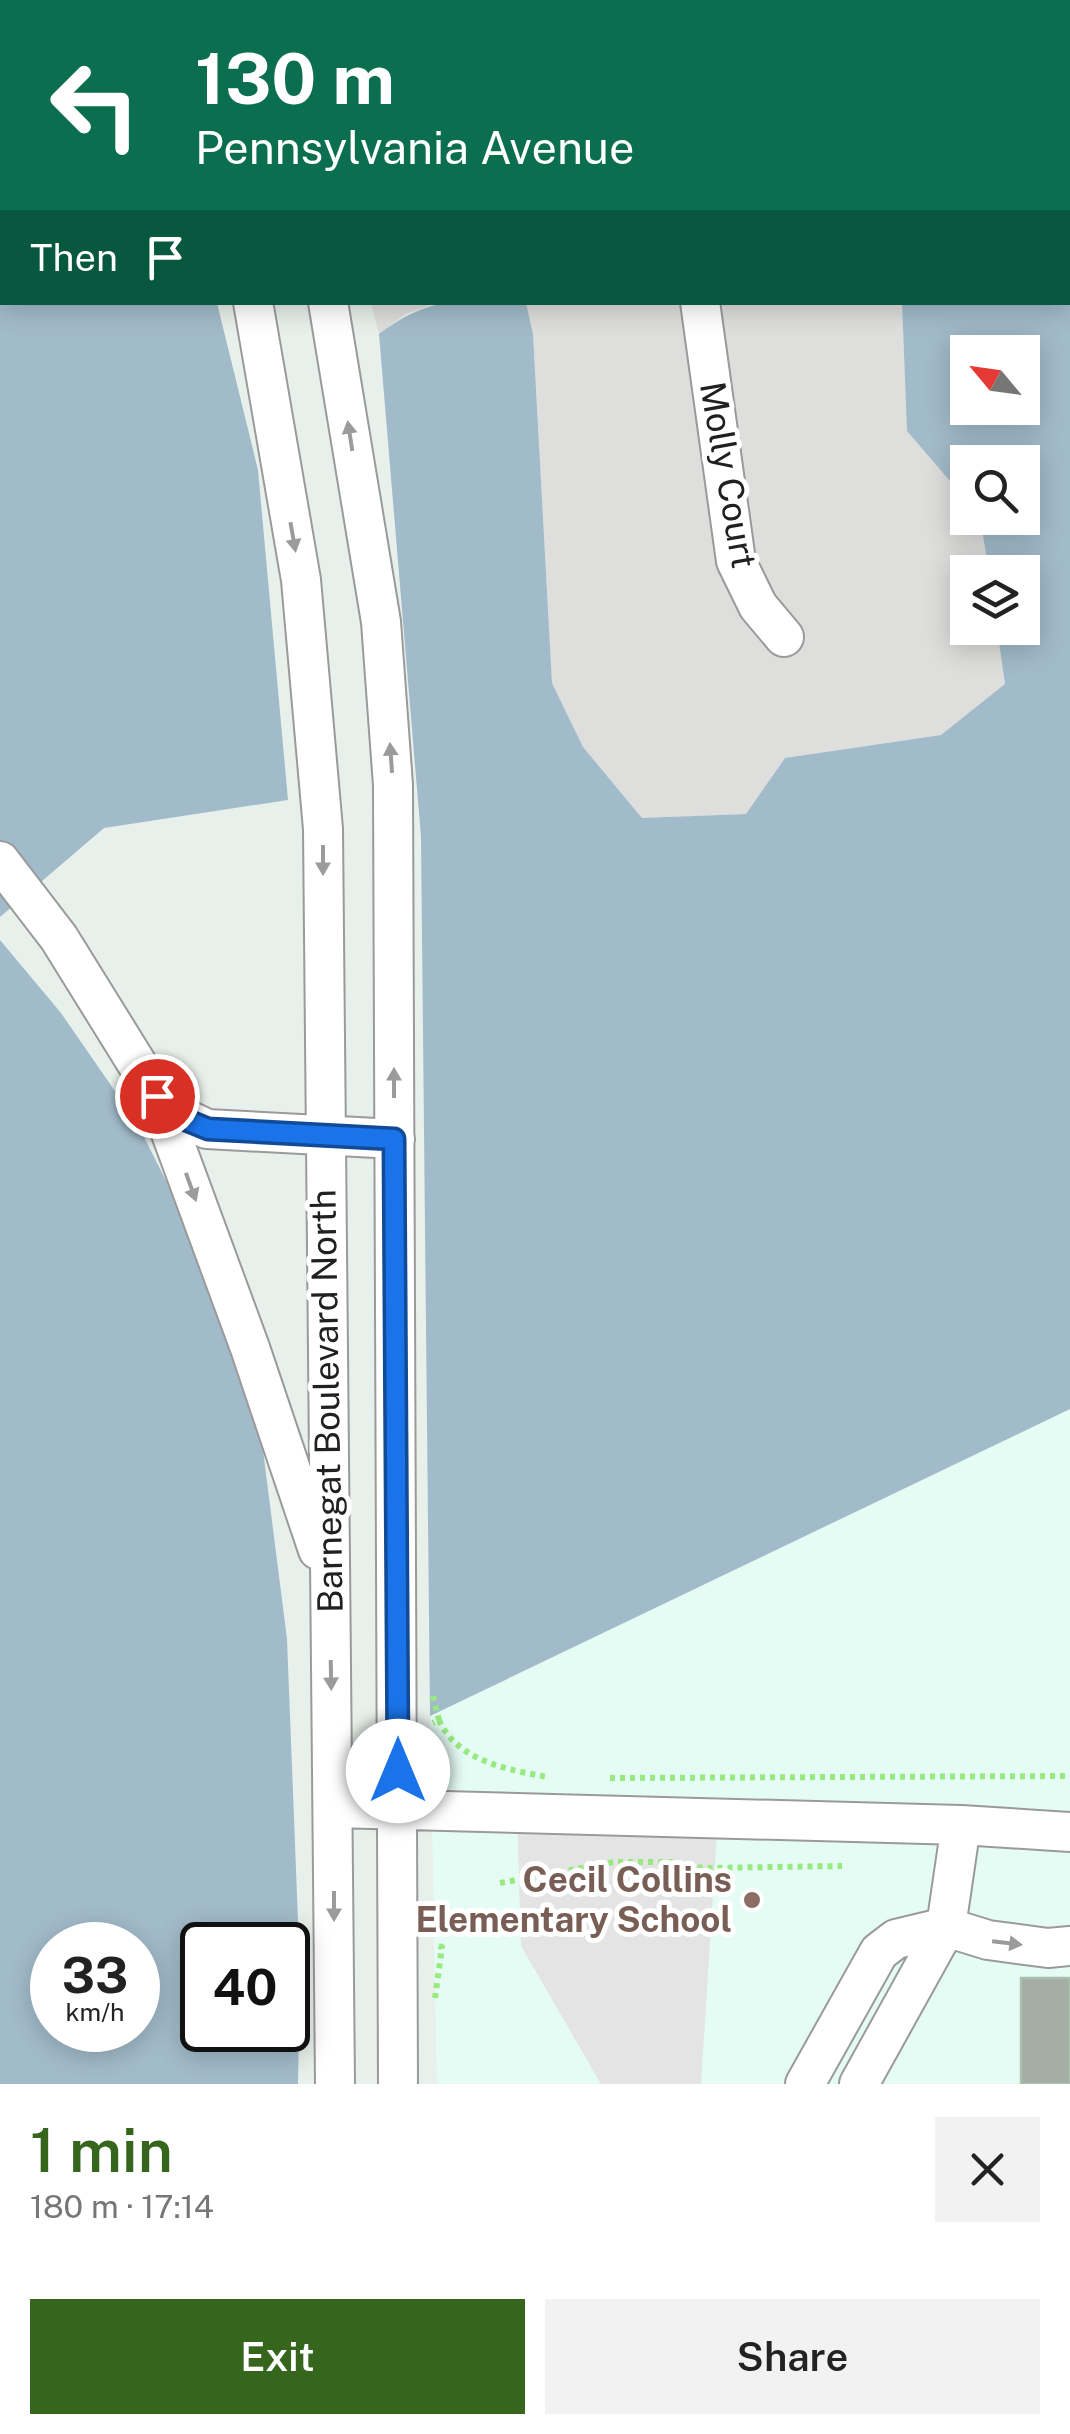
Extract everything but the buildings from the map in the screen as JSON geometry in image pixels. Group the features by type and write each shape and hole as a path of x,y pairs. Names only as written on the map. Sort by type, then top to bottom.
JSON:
{"street":[{"name":"Barnegat Boulevard North","path":"254,305 301,580 321,810 335,2084"},
{"name":"Barnegat Boulevard North","path":"331,305 381,622 392,785 398,2084"},
{"name":"Molly Court","path":"700,305 736,561 758,606 784,636"},
{"path":"0,861 59,938 157,1096 250,1348 329,1582"},
{"path":"157,1096 186,1120 208,1129 394,1139"},
{"path":"334,1808 961,1824 1070,1832"},
{"path":"860,2084 946,1926 961,1824"},
{"path":"805,2084 879,1952 896,1939 946,1926 988,1940 1048,1948 1070,1946"}],"path":[{"path":"434,1702 436,1721 453,1743 516,1771 553,1778"},
{"path":"608,1778 1070,1776"},
{"path":"500,1882 614,1862 671,1862 703,1868 842,1866"}],"shaded area":[{"path":"0,305 217,305 258,470 288,800 104,828 0,917"},
{"path":"372,305 431,305 407,313 379,334"},
{"path":"526,305 902,305 907,431 950,481 950,535 983,535 986,555 950,555 950,645 1000,645 1006,684 941,735 785,758 747,814 642,818 583,747 552,683 533,334"},
{"path":"526,305 533,334 552,683 583,747 642,818 746,814 785,758 941,735 1005,684 999,645 1040,645 1040,555 986,555 983,535 1040,535 1040,445 950,445 950,481 907,431 902,305 1070,305 1070,1409 430,1716 421,837 379,334 433,306"},
{"path":"0,940 61,1013 137,1123 250,1348 287,1639 298,1922 180,1922 180,2052 299,2052 298,2084 0,2084"},
{"name":"Cecil Collins Elementary School","path":"1070,1409 1070,2084 437,2084 430,1716"},
{"path":"517,1811 718,1817 701,2084 601,2084 521,1946"}],"place":[{"name":"Cecil Collins Elementary School","path":"752,1900"}],"route":[{"path":"157,1096 186,1120 208,1129 394,1139 398,1771"}]}
